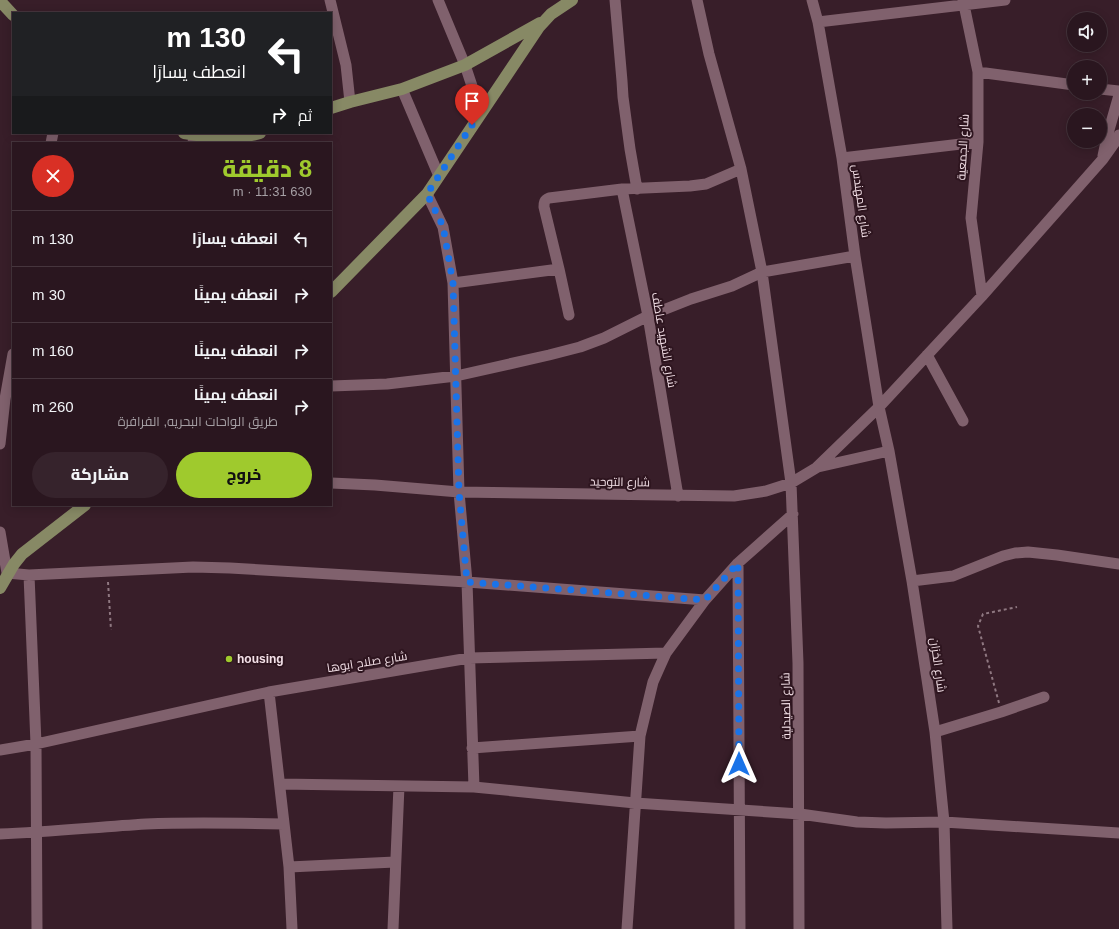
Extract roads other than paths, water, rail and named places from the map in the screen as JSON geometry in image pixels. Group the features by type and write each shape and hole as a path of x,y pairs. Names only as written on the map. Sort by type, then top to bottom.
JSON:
{"main road":[{"path":"332,108 402,89 465,65 544,20 572,0"},
{"path":"0,1 12,13"},
{"path":"332,291 427,194 544,20"},
{"path":"190,137 236,137 254,134"},
{"path":"0,588 7,574 22,554 84,506"}],"street":[{"path":"330,0 346,65 350,102"},
{"path":"438,0 465,65 481,113"},
{"path":"615,0 622,97 637,189"},
{"name":"شارع الصيدلية","path":"698,0 709,54 741,169 762,272 791,483 798,663 800,814 799,929"},
{"name":"شارع المهندس","path":"812,0 818,22 842,158 855,256 879,407"},
{"path":"818,22 963,3 1005,0"},
{"name":"شارع الجمعية","path":"963,3 978,72 978,142 971,218 982,296"},
{"path":"978,72 1067,84"},
{"path":"402,89 439,176"},
{"path":"1107,90 1119,91"},
{"path":"1116,137 1119,94"},
{"name":"شارع التوحيد","path":"332,483 459,492 734,496 766,491 791,483 816,468 879,407 982,296 1103,159 1116,137"},
{"path":"842,158 978,142"},
{"path":"569,315 544,207 546,200 622,189 706,184 741,169"},
{"name":"شارع الشهيد عاطف","path":"622,189 648,316 678,496"},
{"path":"427,194 443,226 453,283 459,492 467,582 474,787"},
{"path":"332,386 387,384 456,376 549,355 580,347 604,338 648,316 691,299 732,286 762,272 855,256"},
{"path":"453,283 559,269"},
{"path":"927,355 963,421"},
{"path":"0,444 2,399 12,358"},
{"name":"شارع الخزان","path":"879,407 889,451 912,581 935,732 944,822 947,929"},
{"path":"816,468 889,451"},
{"path":"627,929 640,736 654,682 666,653 705,600 738,563 793,514"},
{"path":"0,532 7,574 28,575 193,567 230,568 467,582 705,600"},
{"path":"912,581 953,576 1003,556 1015,553 1028,552 1057,555 1119,564"},
{"path":"738,563 740,929"},
{"path":"28,575 36,744 37,929"},
{"name":"شارع صلاح ابوها","path":"0,750 36,744 269,692 469,658 666,653"},
{"path":"269,692 289,866 292,929"},
{"path":"935,732 1044,697"},
{"path":"472,748 640,736"},
{"path":"280,784 474,787 635,803 800,814 857,822 944,822 1119,833"},
{"path":"393,929 399,786"},
{"path":"0,834 36,833 147,824 284,824"},
{"path":"289,866 395,862"}],"place":[{"name":"housing","path":"229,659"}]}
